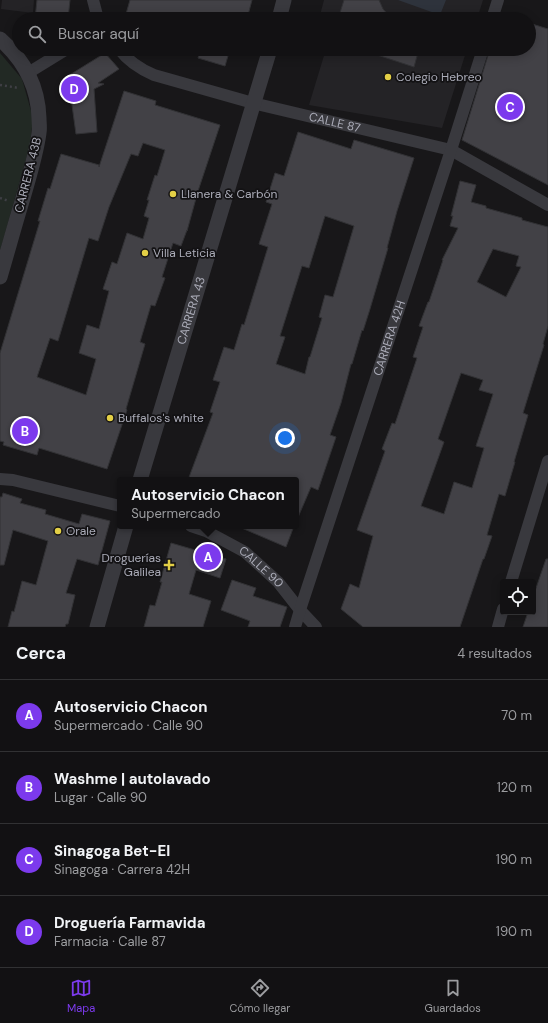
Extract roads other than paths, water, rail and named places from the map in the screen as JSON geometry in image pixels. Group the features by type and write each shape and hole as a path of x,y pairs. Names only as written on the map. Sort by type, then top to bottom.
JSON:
{"street":[{"path":"93,0 96,12"},
{"path":"281,12 284,0"},
{"path":"494,12 498,0"},
{"path":"0,39 12,51"},
{"path":"17,56 28,73 56,56"},
{"name":"CALLE 87","path":"125,56 132,63 154,75 253,103 451,150 548,205"},
{"name":"CARRERA 43","path":"141,477 268,56"},
{"name":"CARRERA 42H","path":"295,627 481,56"},
{"name":"CARRERA 43B","path":"0,277 34,159 39,132 39,112 37,100 34,86 28,73"},
{"path":"512,579 544,490 548,461"},
{"path":"0,479 13,480 117,505"},
{"path":"97,627 125,529"},
{"name":"CALLE 90","path":"200,529 245,552 278,582 300,610 316,627"},
{"path":"498,627 501,615"}],"place":[{"name":"Colegio Hebreo","path":"388,77"},
{"name":"Droguería Farmavida","path":"74,89"},
{"name":"Sinagoga Bet-El","path":"510,107"},
{"name":"Llanera & Carbón","path":"173,194"},
{"name":"Villa Leticia","path":"145,253"},
{"name":"Buffalos's white","path":"110,418"},
{"name":"Washme | autolavado","path":"25,431"},
{"name":"Orale","path":"58,531"},
{"name":"Autoservicio Chacon","path":"208,557"},
{"name":"Droguerías Galilea","path":"169,565"}]}
